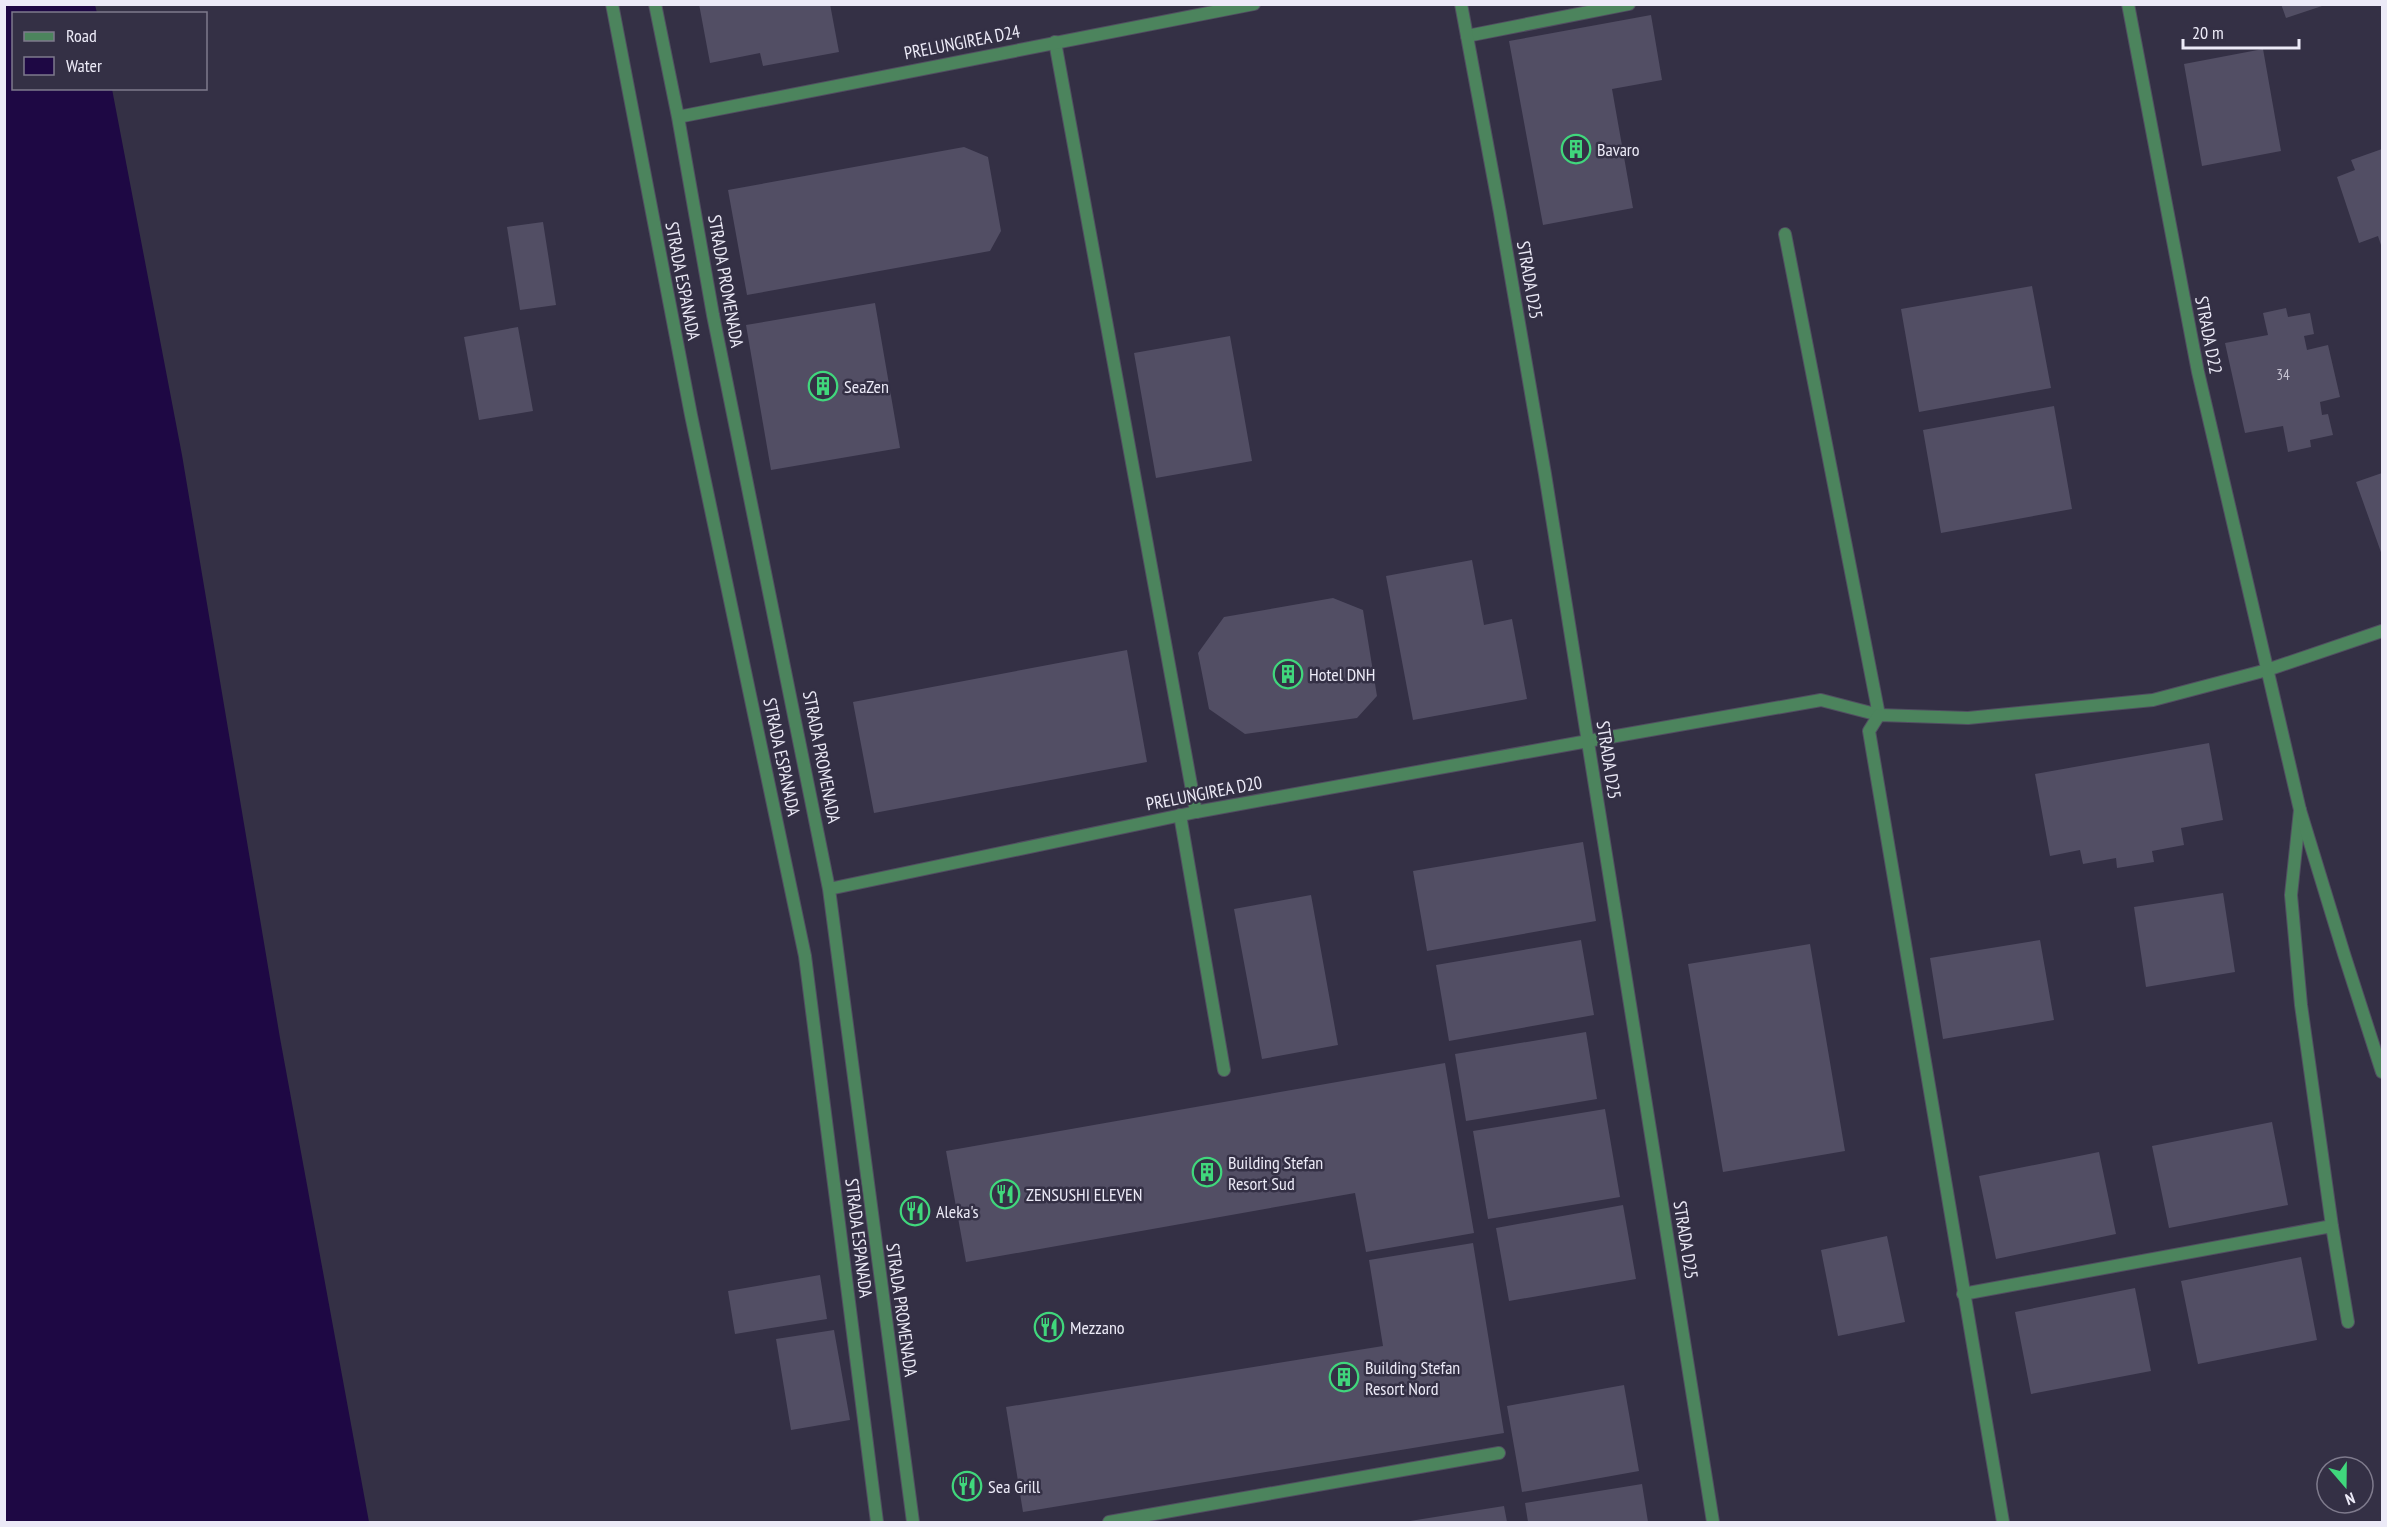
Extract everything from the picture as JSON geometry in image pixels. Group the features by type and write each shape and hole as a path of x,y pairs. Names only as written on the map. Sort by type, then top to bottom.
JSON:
{"street":[{"name":"STRADA ESPANADA","path":"612,4 691,416 805,956 877,1522"},
{"name":"STRADA PROMENADA","path":"655,4 678,117 713,315 829,889 913,1522"},
{"name":"PRELUNGIREA D24","path":"678,117 1254,4"},
{"name":"STRADA D25","path":"1461,4 1543,462 1713,1522"},
{"path":"1467,36 1629,4"},
{"name":"STRADA D22","path":"2128,4 2198,372 2300,810 2382,1072"},
{"path":"1055,42 1196,812"},
{"path":"1785,234 1879,715 1869,731 1871,747 2003,1522"},
{"name":"PRELUNGIREA D20","path":"829,889 1180,815 1821,700 1879,715 1968,718 2152,700 2267,670 2382,631"},
{"path":"2300,810 2291,895 2301,1005 2348,1322"},
{"path":"1180,815 1224,1070"},
{"path":"1964,1294 2332,1226"},
{"path":"1108,1522 1499,1453"}],"water":[{"path":"5,4 95,5 97,12 12,12 12,90 112,90 182,455 280,1038 369,1522 5,1522"}],"building":[{"path":"699,4 830,4 839,52 763,66 760,53 710,63"},
{"path":"2281,4 2325,4 2325,5 2286,18"},
{"name":"Bavaro","path":"1651,15 1662,80 1612,89 1633,208 1543,225 1509,41"},
{"path":"2263,49 2281,151 2202,166 2184,64"},
{"path":"964,147 988,157 1001,231 990,251 747,295 728,190"},
{"path":"2382,149 2382,248 2378,236 2359,243 2337,177 2355,170 2351,160"},
{"path":"543,222 556,305 520,310 507,227"},
{"path":"2032,286 2051,388 1919,412 1901,309"},
{"name":"SeaZen","path":"875,303 900,448 771,470 746,325"},
{"path":"2286,308 2288,317 2310,313 2314,334 2304,336 2307,350 2328,345 2340,397 2320,402 2322,415 2328,414 2333,435 2310,440 2311,447 2288,452 2283,426 2245,433 2225,343 2268,335 2263,313"},
{"path":"518,327 533,411 479,420 464,337"},
{"path":"1230,336 1252,461 1156,478 1134,353"},
{"path":"2054,406 2072,509 1941,533 1923,430"},
{"path":"2382,473 2382,555 2356,482"},
{"path":"1472,560 1484,625 1512,619 1527,699 1413,720 1386,576"},
{"name":"Hotel DNH","path":"1333,598 1363,610 1377,696 1357,718 1245,734 1209,709 1198,653 1224,617"},
{"path":"1127,650 1147,762 874,813 853,702"},
{"path":"2209,743 2223,820 2181,828 2184,845 2152,851 2154,862 2117,868 2116,858 2083,864 2080,850 2050,856 2035,774"},
{"path":"1583,842 1596,921 1427,951 1413,871"},
{"path":"2223,893 2235,972 2146,987 2134,907"},
{"path":"1311,895 1338,1045 1262,1059 1234,909"},
{"path":"1581,940 1594,1015 1449,1041 1436,965"},
{"path":"2040,940 2054,1020 1943,1039 1930,958"},
{"path":"1810,944 1845,1151 1723,1172 1688,964"},
{"path":"1586,1032 1597,1099 1466,1121 1455,1054"},
{"name":"Building Stefan Resort Sud","path":"1445,1063 1474,1233 1366,1252 1355,1193 966,1262 946,1151"},
{"path":"1605,1109 1620,1197 1488,1219 1473,1131"},
{"path":"2272,1122 2288,1205 2169,1228 2152,1146"},
{"path":"2099,1152 2116,1234 1996,1259 1979,1176"},
{"path":"1623,1205 1636,1279 1509,1301 1496,1228"},
{"path":"1887,1236 1905,1322 1838,1336 1821,1250"},
{"name":"Building Stefan Resort Nord","path":"1473,1243 1504,1433 1023,1512 1006,1407 1383,1346 1369,1260"},
{"path":"2301,1257 2317,1340 2198,1364 2181,1281"},
{"path":"820,1275 827,1319 735,1334 728,1291"},
{"path":"2135,1288 2151,1371 2031,1394 2015,1312"},
{"path":"834,1330 850,1420 791,1430 776,1339"},
{"path":"1624,1385 1639,1471 1522,1492 1507,1406"},
{"path":"1642,1484 1648,1522 1528,1522 1525,1503"},
{"path":"1504,1506 1507,1522 1410,1522 1410,1521"}],"place":[{"name":"Bavaro","path":"1576,149"},
{"name":"SeaZen","path":"823,386"},
{"name":"Hotel DNH","path":"1288,674"},
{"name":"Building Stefan Resort Sud","path":"1207,1172"},
{"name":"ZENSUSHI ELEVEN","path":"1005,1194"},
{"name":"Aleka's","path":"915,1211"},
{"name":"Mezzano","path":"1049,1327"},
{"name":"Building Stefan Resort Nord","path":"1344,1377"},
{"name":"Sea Grill","path":"967,1486"}]}
